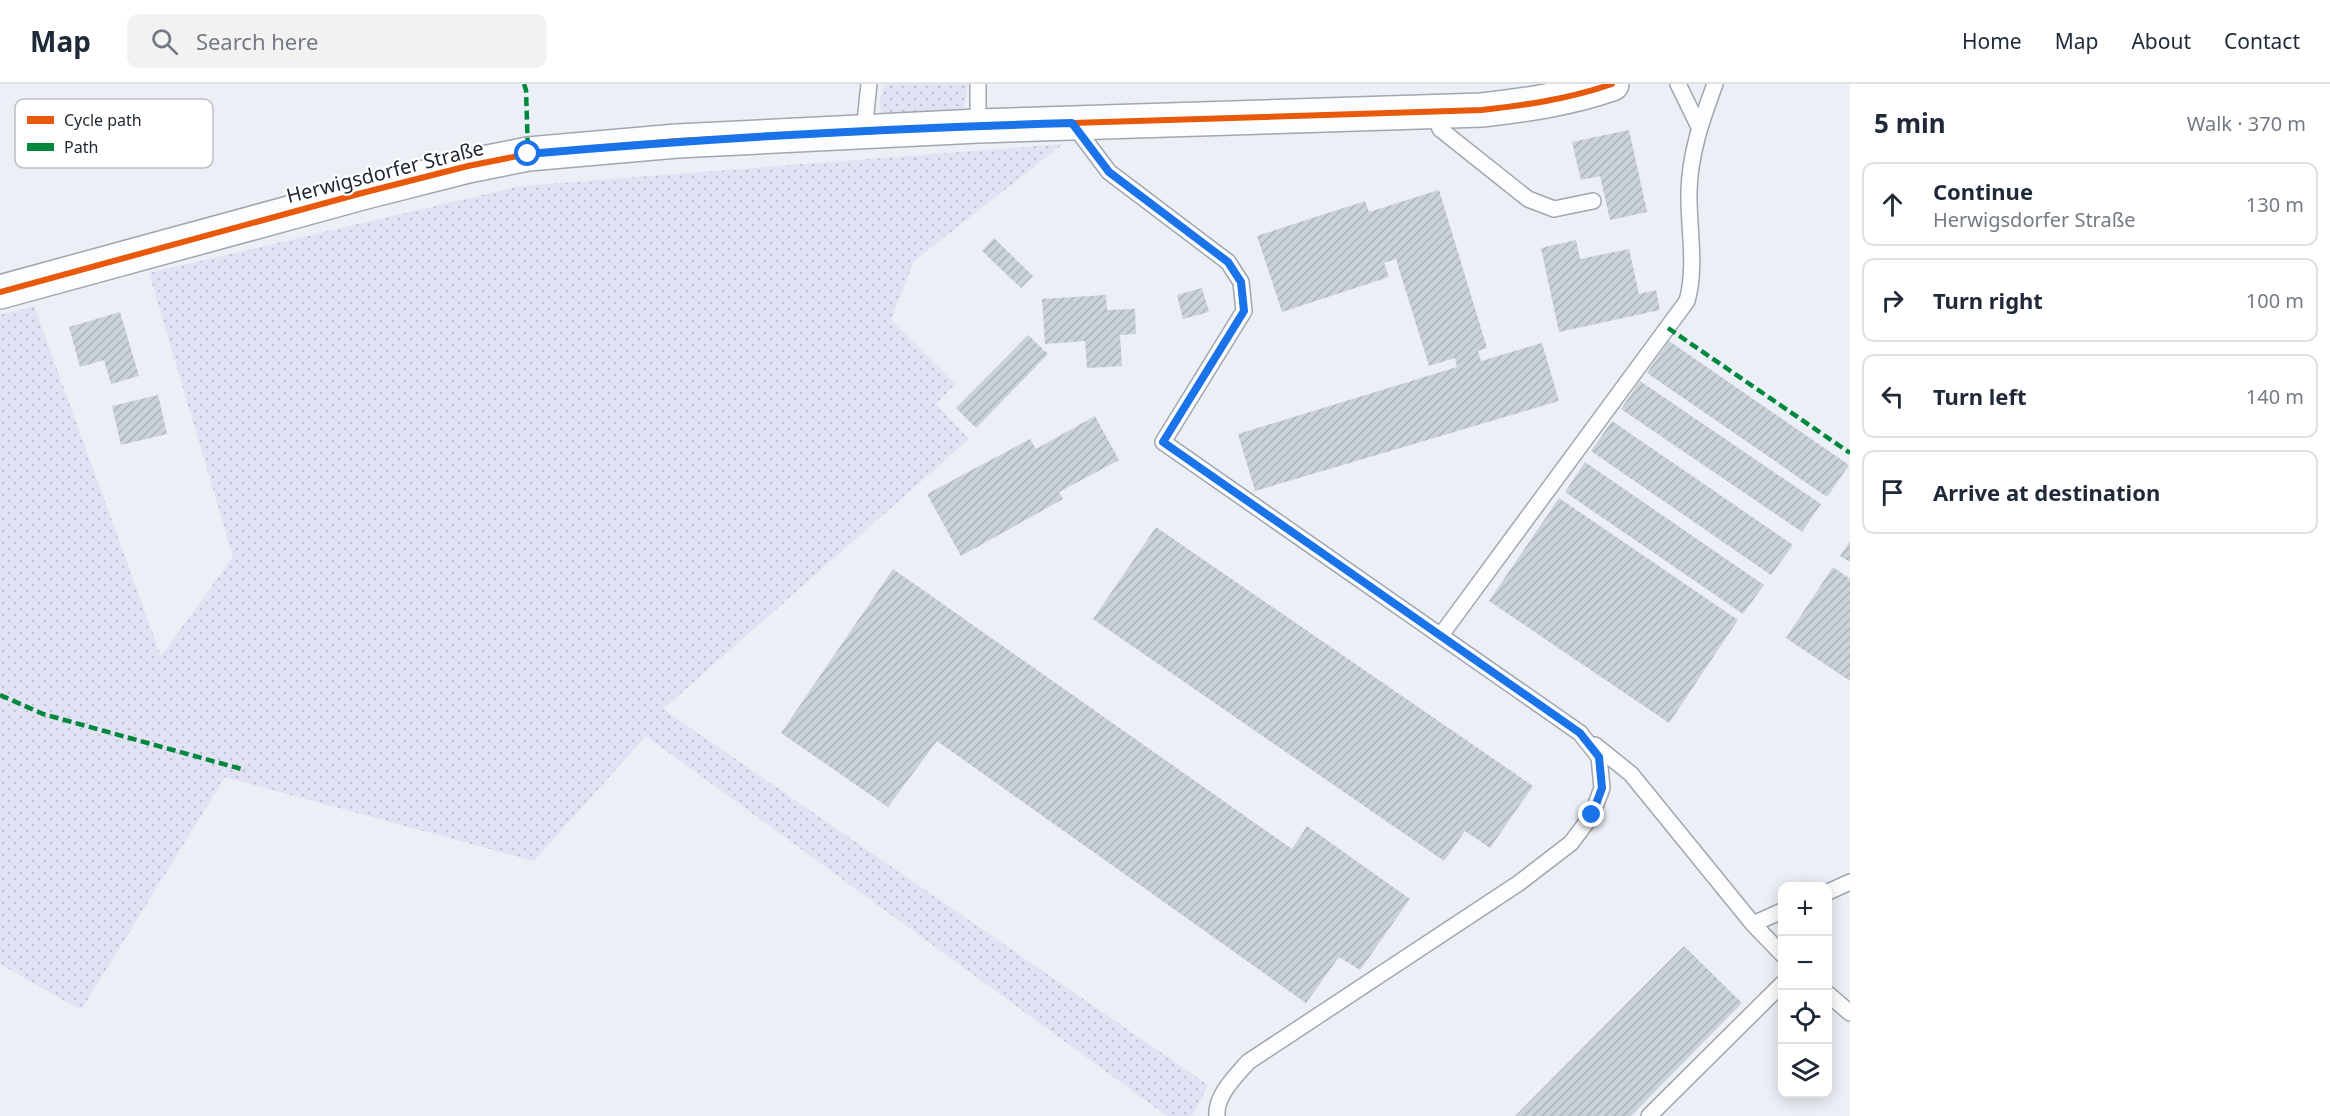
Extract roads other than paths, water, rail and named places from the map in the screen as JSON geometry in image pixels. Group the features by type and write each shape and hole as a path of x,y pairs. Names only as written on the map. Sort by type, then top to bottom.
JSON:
{"street":[{"name":"Herwigsdorfer Straße","path":"0,292 362,193 468,166 528,154 677,141 864,131 1435,112 1530,105 1590,92 1612,84"}],"lane":[{"path":"864,131 869,84"},
{"path":"978,84 978,126"},
{"path":"1677,84 1700,127"},
{"path":"1441,635 1687,301 1692,282 1689,190 1692,155 1715,84"},
{"path":"1435,112 1440,129 1528,199 1554,209 1593,201"},
{"path":"1072,123 1109,172 1228,262 1241,282 1244,311 1163,442 1580,733 1631,774 1753,924 1778,950"},
{"path":"1217,1116 1216,1111 1227,1087 1248,1062 1519,883 1571,843 1592,815 1602,788 1599,757 1580,733"},
{"path":"1832,889 1850,882"},
{"path":"1753,924 1778,913"},
{"path":"1649,1116 1778,988"},
{"path":"1832,998 1850,1013"}]}
